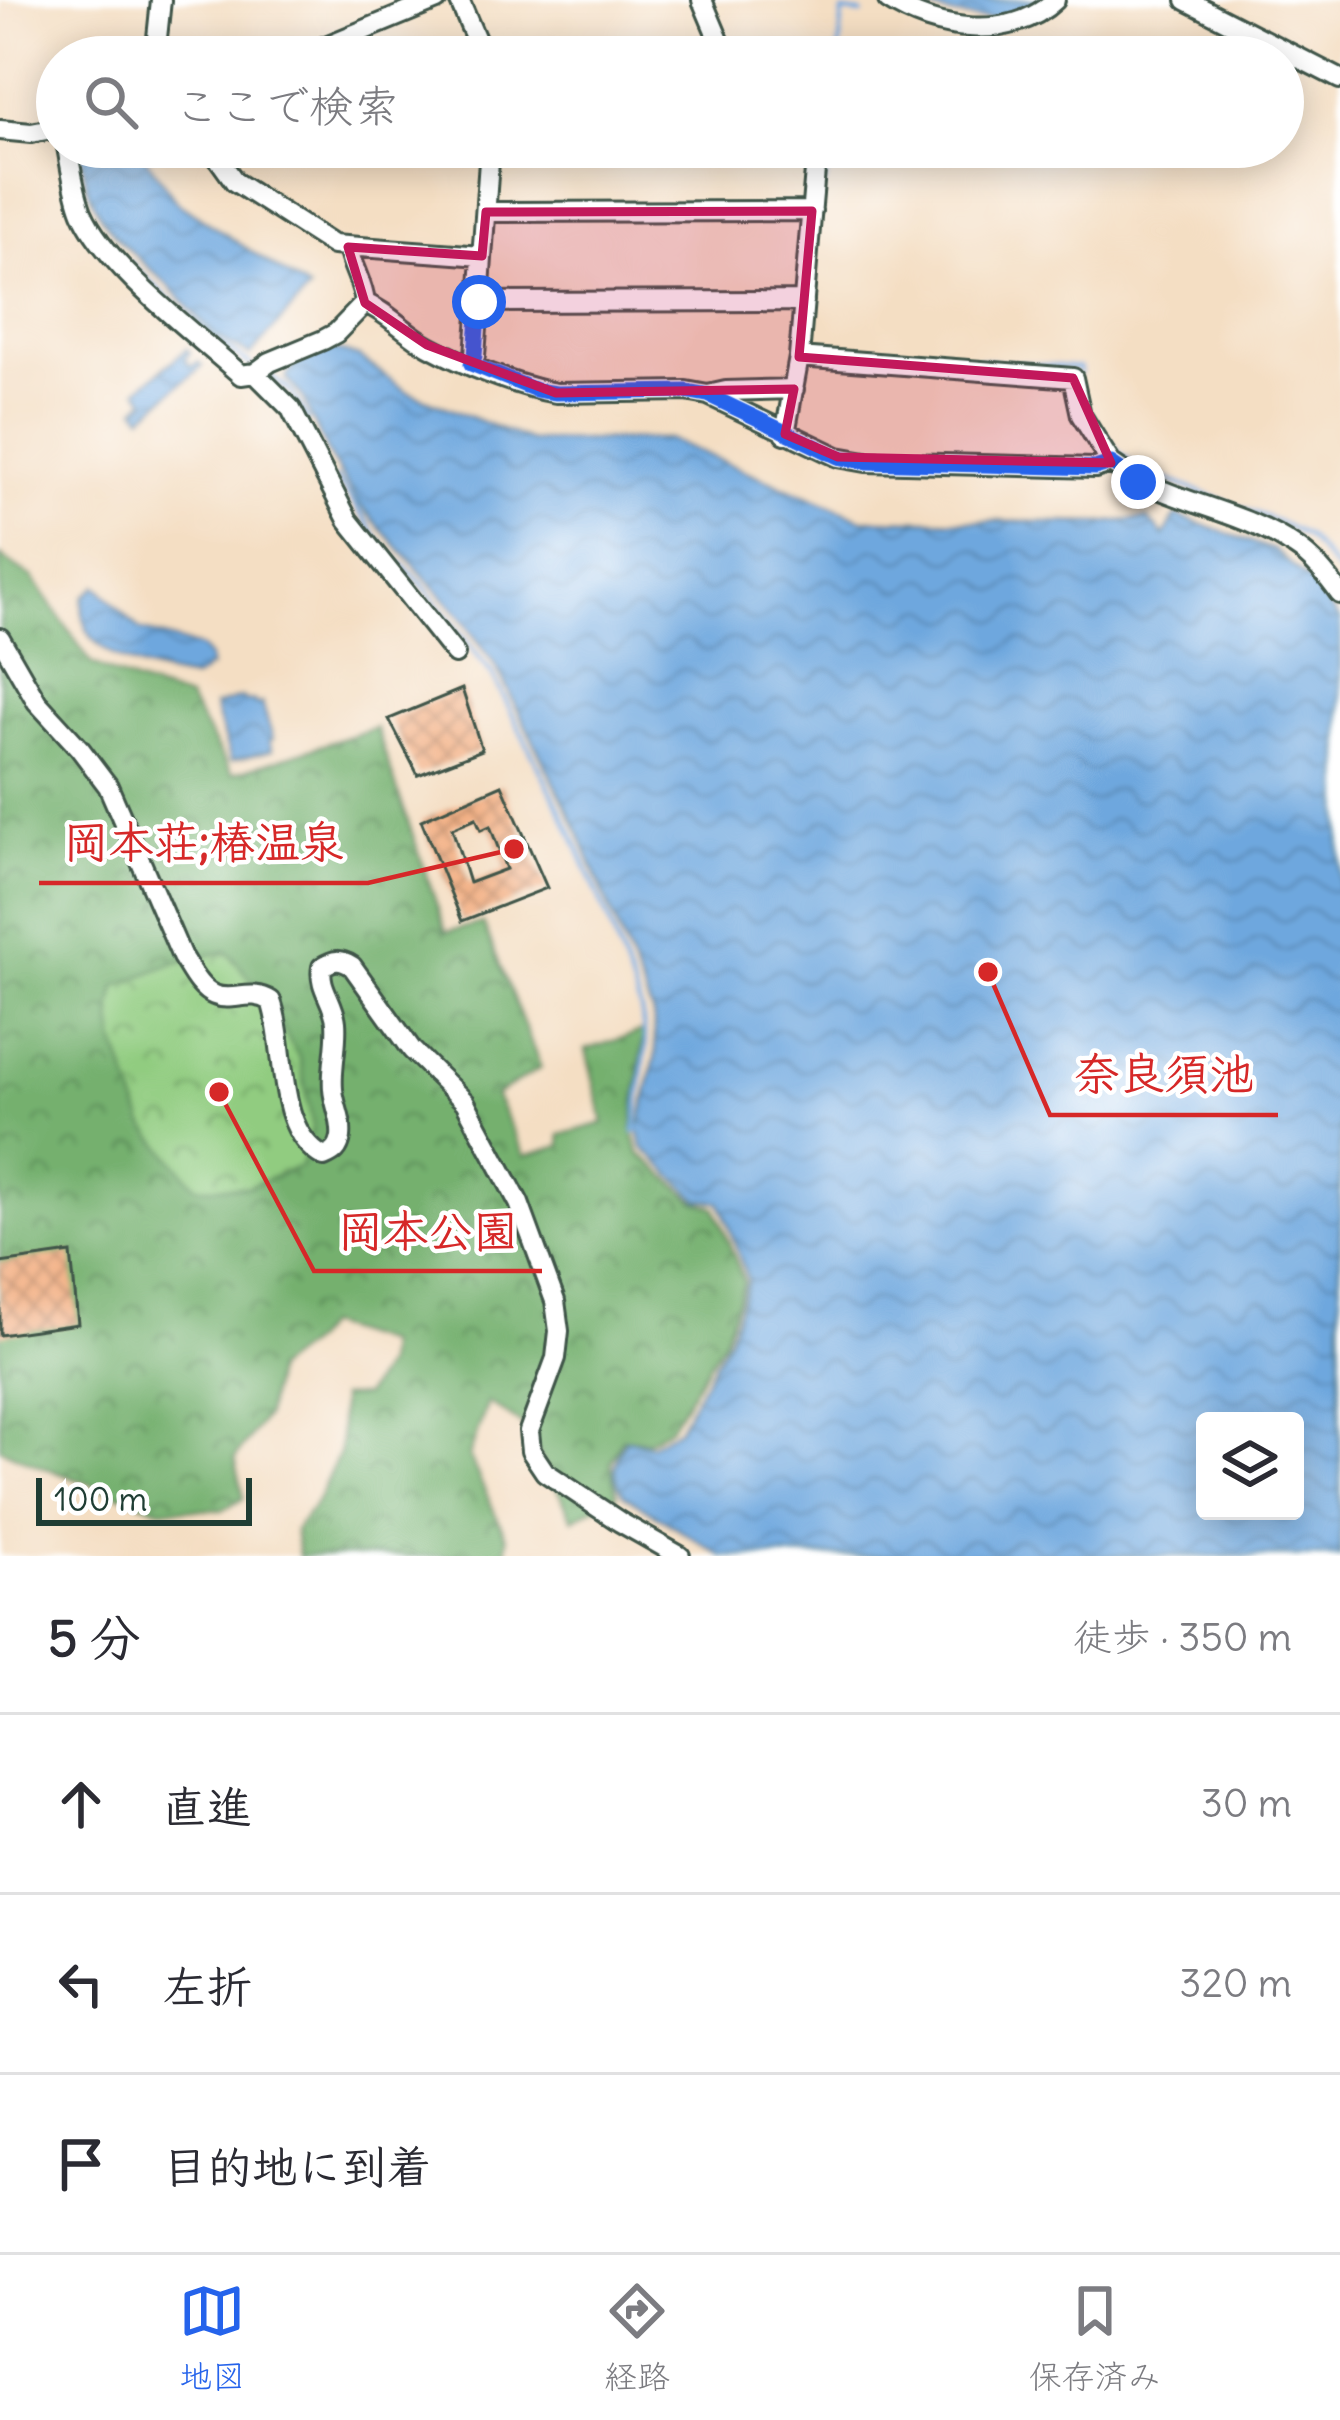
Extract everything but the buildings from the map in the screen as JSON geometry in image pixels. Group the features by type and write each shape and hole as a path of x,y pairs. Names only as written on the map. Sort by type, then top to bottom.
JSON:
{"street":[{"path":"157,36 161,0"},
{"path":"349,36 437,0"},
{"path":"459,0 474,36"},
{"path":"702,0 717,36"},
{"path":"888,0 939,21 979,27 1028,20 1055,0"},
{"path":"1186,0 1256,36"},
{"path":"1304,61 1340,79"},
{"path":"0,130 36,132"},
{"path":"72,168 82,212 98,240 241,375 255,373 336,333 365,303"},
{"path":"226,168 236,182 333,244 482,256"},
{"path":"471,364 489,168"},
{"path":"785,434 799,357 815,168"},
{"path":"486,212 812,211"},
{"path":"349,248 365,303"},
{"path":"479,302 804,301"},
{"path":"365,303 427,345 536,390 708,395 838,457 866,462 1095,468 1111,463"},
{"path":"799,357 1073,378 1081,415 1111,463 1138,482 1284,540 1324,572 1340,594"},
{"path":"255,373 291,409 348,520 455,654"},
{"path":"708,395 794,389"},
{"path":"0,638 37,702 109,786 194,976 216,996 254,994 271,1001 289,1110 304,1142 324,1157 337,1150 341,1136 333,1095 336,1022 320,978 322,967 337,959 352,966 412,1050 465,1102 518,1203 555,1301 556,1358 530,1431 531,1451 545,1472 680,1556"}],"highlighted area":[{"path":"812,211 799,357 1073,378 1111,463 838,457 785,434 794,389 556,393 427,345 365,303 348,247 482,256 486,212"}],"green space":[{"path":"0,556 33,578 92,664 188,699 232,774 376,728 446,932 483,923 541,1068 495,1095 525,1156 561,1146 560,1135 604,1123 586,1050 644,1031 633,1128 639,1153 696,1202 715,1207 744,1282 724,1339 671,1426 648,1441 622,1438 611,1462 617,1495 573,1519 524,1426 488,1402 469,1456 507,1539 506,1556 299,1556 294,1531 317,1501 340,1451 340,1397 364,1396 384,1366 386,1344 325,1325 274,1370 266,1415 235,1458 244,1498 223,1510 159,1509 0,1448"},
{"path":"227,951 265,997 300,1059 313,1126 301,1166 248,1187 196,1187 144,1125 115,1041 111,1010 116,986 171,964"}],"water":[{"path":"900,0 1044,0 991,19 955,16"},
{"path":"84,168 153,168 177,202 309,290 250,355 205,325 109,228"},
{"path":"330,348 359,357 408,392 530,441 668,439 862,519 1101,523 1147,518 1164,536 1176,515 1274,550 1314,585 1340,621 1340,1556 722,1556 623,1494 616,1460 626,1439 650,1445 678,1429 729,1337 748,1281 720,1202 699,1200 643,1148 639,1128 656,1053 653,1015 576,826 497,668 460,616 359,504 330,458 301,395 286,378 299,358"},
{"path":"187,349 190,353 184,359 191,367 198,362 202,366 143,416 136,408 146,399 138,389"},
{"path":"97,586 140,630 201,648 210,668 193,679 175,676 136,665 101,647 83,617 84,596"},
{"path":"241,698 262,703 272,750 231,761 214,706"}],"waterway":[{"path":"840,36 843,12 862,14"},
{"path":"821,194 827,168"},
{"path":"129,262 215,340 251,365"},
{"path":"808,337 814,347 1079,368 1080,373"},
{"path":"269,375 291,392 307,420"},
{"path":"1099,428 1137,468 1306,536 1340,574"},
{"path":"336,478 383,545 421,583 492,674 570,829 641,1010 646,1046 635,1132 639,1128"}],"place":[{"name":"岡本荘;椿温泉","path":"514,849"},
{"name":"奈良須池","path":"988,972"},
{"name":"岡本公園","path":"219,1092"}],"route":[{"path":"479,302 471,364 536,390 686,391 708,395 838,457 866,462 1095,468 1111,463 1138,482"}]}
